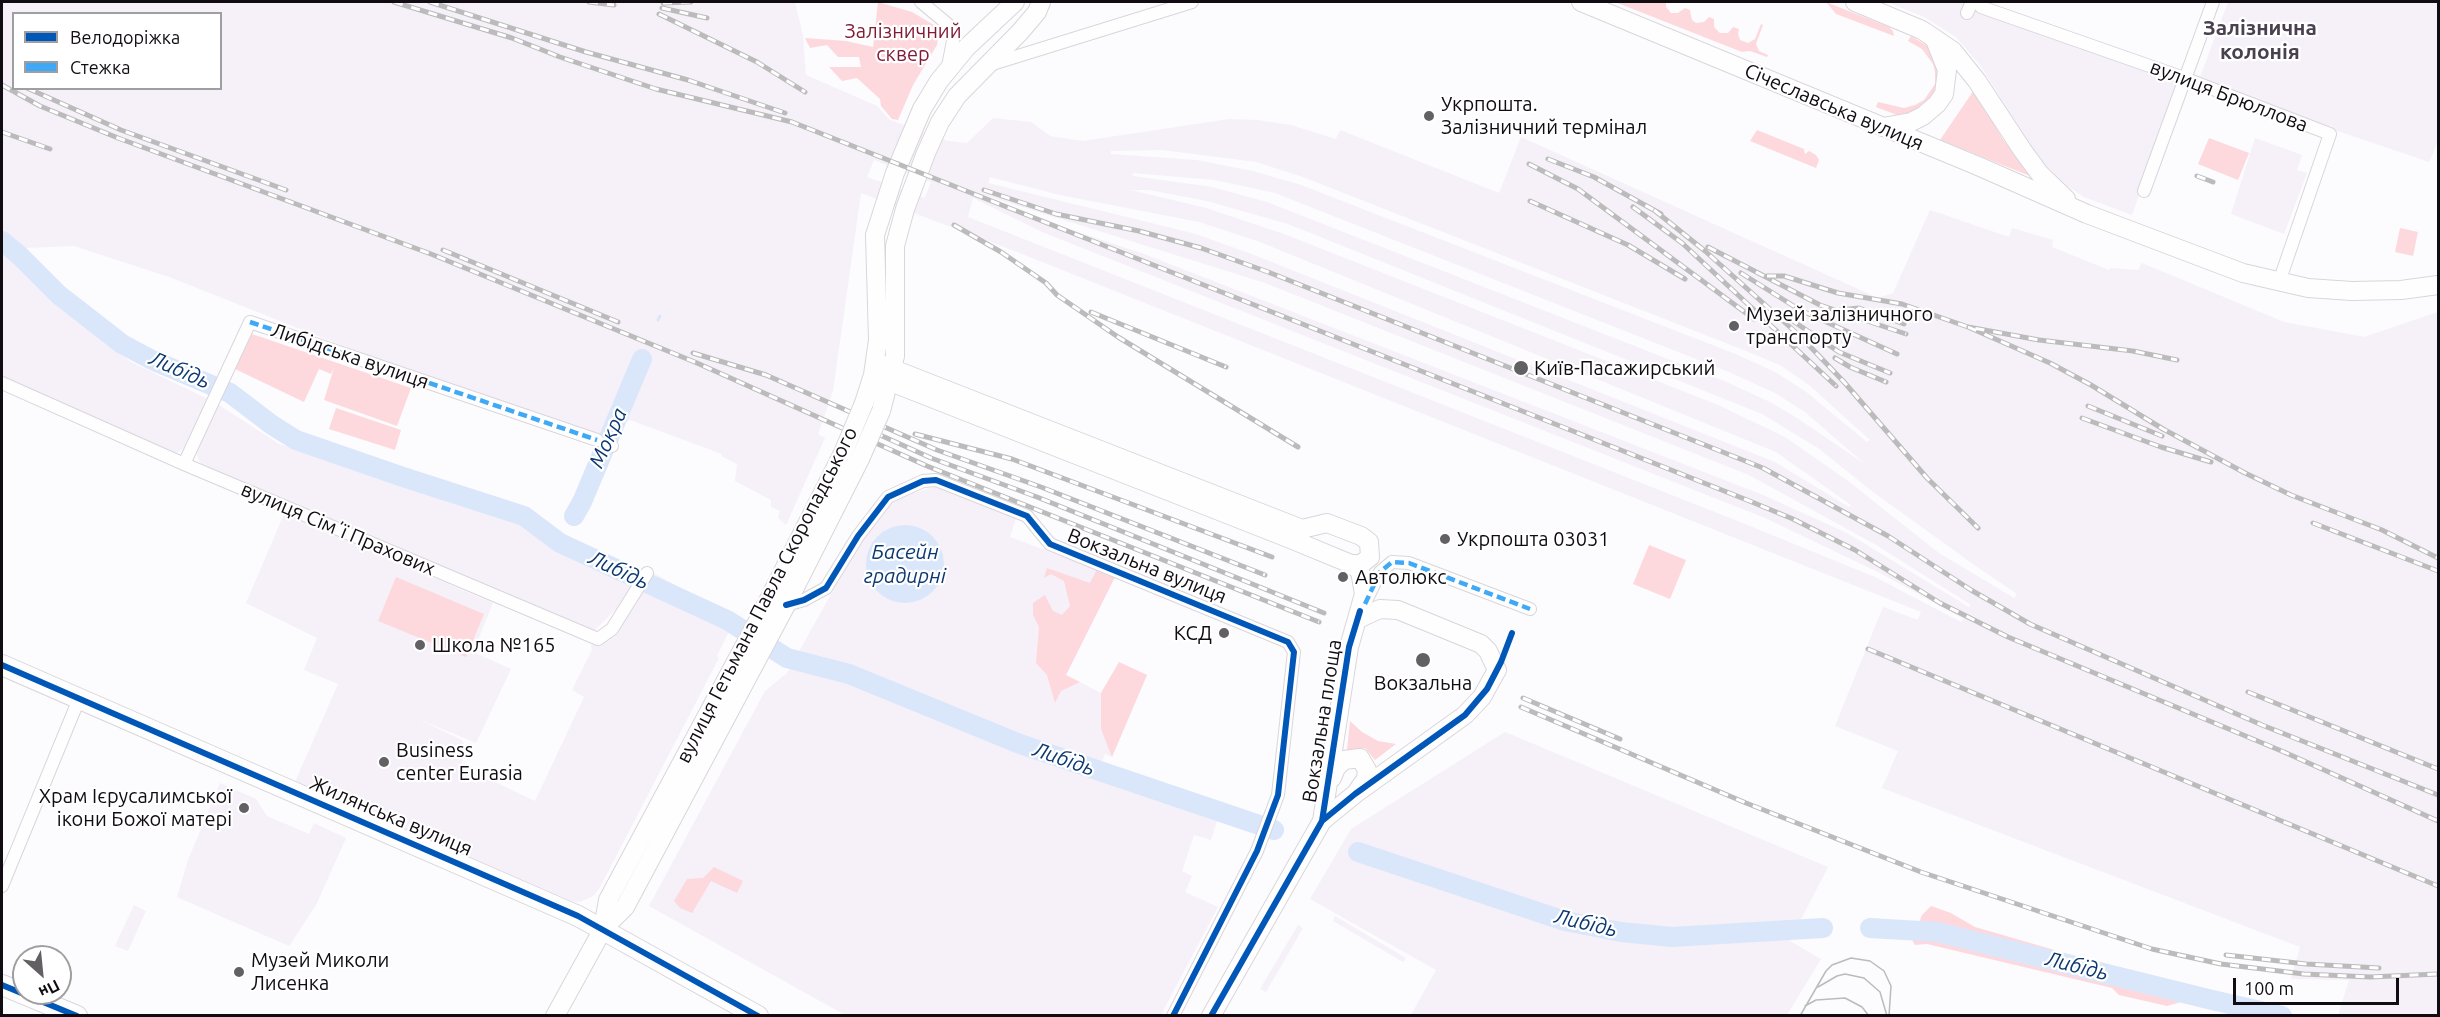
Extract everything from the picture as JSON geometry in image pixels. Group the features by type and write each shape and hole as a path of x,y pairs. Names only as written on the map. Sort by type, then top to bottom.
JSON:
{"main road":[{"name":"вулиця Гетьмана Павла Скоропадського","path":"767,622 786,605 860,459 881,411 883,372 875,235 879,217 907,143 925,103 948,68 1016,2"},
{"name":"вулиця Гетьмана Павла Скоропадського","path":"555,1016 603,929 608,900 767,622 864,402 883,372 896,306 895,246 905,209 926,153 948,106 1037,12 1041,2"},
{"name":"Січеславська вулиця","path":"1581,2 2008,178 2087,214"},
{"path":"1856,2 1907,23 1953,51 1965,64 2040,174 2054,189 2087,214 2244,273 2308,288 2352,291 2401,290 2439,285"},
{"path":"1883,128 1911,122 1923,116 1937,104 1944,94 1947,70 1934,38"},
{"path":"883,372 1302,529 1322,522 1366,539 1371,547 1370,557 1361,564 1351,564"},
{"path":"883,372 1351,564 1363,577 1364,594 1361,611"},
{"path":"1312,527 1310,542 1316,549"},
{"name":"Вокзальна площа","path":"1398,610 1481,644 1488,651 1497,670 1482,697 1465,716 1355,794 1322,821 1348,652 1361,611 1398,610"},
{"name":"Жилянська вулиця","path":"2,665 473,869 603,929 758,1016"},
{"path":"1328,785 1336,768 1344,760 1360,758 1367,770 1366,779 1355,794"},
{"path":"1211,1016 1322,821"},
{"path":"2,985 77,1016"}],"street":[{"path":"921,2 951,27 953,42 948,68"},
{"path":"985,66 1192,2"},
{"path":"2144,191 2213,2"},
{"path":"1966,13 1977,4"},
{"name":"вулиця Брюллова","path":"1977,4 2184,78 2330,134 2279,282"},
{"name":"Либідська вулиця","path":"184,464 250,322 597,440"},
{"name":"вулиця Сімʼї Прахових","path":"2,383 184,464 598,639 612,629 647,573"},
{"name":"Вокзальна вулиця","path":"786,605 804,600 826,588 858,536 888,497 923,481 936,480 1027,516 1050,544 1288,642 1292,646 1294,652 1278,795 1261,842 1173,1016"},
{"name":"Вокзальна площа","path":"1361,611 1380,572 1392,562 1408,563 1530,609"},
{"path":"2,886 79,699"}],"shaded area":[{"path":"2,2 795,2 803,35 806,75 877,106 890,120 948,141 967,143 993,118 1031,122 1050,136 1083,141 1229,119 1257,120 1291,125 1336,139 1340,130 1499,193 1521,137 1878,298 1893,293 1930,210 2009,237 2012,228 2053,240 2052,247 2109,270 2110,268 2138,270 2142,263 2284,322 2364,337 2438,312 2438,1015 2338,1015 2349,980 2291,979 2300,947 1882,788 1898,751 1835,726 1883,607 1918,620 1921,612 1012,250 861,193 833,391 818,434 825,438 786,525 778,518 780,511 771,507 771,500 735,481 737,464 721,456 722,454 630,420 602,435 373,358 172,278 74,246 24,248 2,231","holes":["1162,150 1256,162 1303,177 1780,365 1809,385 1870,440 1867,442 1805,391 1775,372 1738,355 1301,185 1253,171 1196,160 1111,154 1111,151","874,160 931,182 925,198 867,177","1133,173 1215,180 1275,193 1729,372 1775,393 1805,412 1865,464 1770,402 1724,381 1267,202 1212,187 1133,176","990,177 1060,195 1199,222 1260,242 1776,452 1851,505 1849,507 1775,462 1254,255 1196,234 988,183","1131,190 1149,190 1207,201 1288,224 1762,414 1818,448 1873,492 2017,594 2014,598 1939,553 1848,481 1785,437 1718,405 1284,234 1206,208","984,195 1265,283 1749,475 1878,546 1971,605 1969,607 1847,533 1763,495 1144,254 982,198","973,198 1042,232 1765,518 1880,573 1964,619 1961,622 1875,577 1740,522 968,217"]},
{"path":"1887,2 1975,2 2180,80 2132,215 2084,197 2067,186 2047,166 2026,138 1980,65 1956,37 1924,17"},
{"path":"2228,2 2438,2 2438,142 2429,162 2332,129 2331,124 2328,129 2199,80"},
{"path":"2255,138 2302,155 2297,170 2307,173 2284,234 2231,214"},
{"path":"2,249 54,304 131,362 208,399 183,449 176,453 170,452 2,379"},
{"path":"216,403 279,444 527,521 563,552 632,583 629,590 618,607 592,633 202,465 197,452"},
{"path":"942,485 1016,518 1010,537 1093,568 1112,583 1066,675 1101,693 1119,662 1147,675 1112,757 1105,754 1101,766 1223,802 1211,840 1194,835 1182,871 1192,876 1185,892 1218,907 1161,1015 845,1015 649,906 765,691 787,673 863,537 895,498"},
{"path":"284,514 493,603 473,652 511,669 476,743 416,718 462,740 465,746 461,766 535,801 584,697 572,690 592,650 591,645 633,607 651,572 732,615 734,621 717,656 719,658 599,889 593,896 580,902 572,901 295,782 338,684 304,670 317,638 246,603"},
{"path":"1505,732 1828,867 1790,941 1821,959 1787,1015 1411,1015 1436,970 1310,899 1351,829"},
{"path":"220,783 256,799 267,816 309,834 314,823 346,838 316,905 289,946 177,897 188,860"},
{"path":"134,905 146,911 128,951 115,946"},
{"path":"1335,916 1406,958 1403,962 1333,921"},
{"path":"1298,925 1303,928 1266,992 1260,989"}],"green space":[{"name":"Залізничний сквер","path":"878,2 912,12 934,25 939,32 937,45 913,85 898,120 892,119 881,106 880,99 857,78 842,81 829,67 861,67 859,57 838,57 827,45 810,48 805,38 846,41 873,47"},
{"path":"1615,2 1666,2 1666,7 1671,13 1678,13 1685,8 1690,10 1692,20 1696,23 1704,22 1709,17 1714,19 1714,27 1720,33 1728,33 1733,27 1739,29 1740,40 1748,43 1755,39 1761,24 1763,25 1756,44 1759,51 1768,55 1767,57 1750,51 1742,52"},
{"path":"1826,2 1889,27 1894,36 1836,14"},
{"path":"1911,36 1929,47 1939,62 1940,80 1935,94 1923,108 1911,114 1897,115 1876,107 1878,102 1904,108 1915,105 1924,100 1935,84 1933,64 1922,49 1908,41"},
{"path":"1974,90 2002,138 2030,176 1940,140"},
{"path":"1757,130 1804,149 1805,154 1809,151 1816,155 1819,160 1816,168 1750,141"},
{"path":"2209,138 2249,153 2238,180 2198,164"},
{"path":"2400,228 2418,232 2413,256 2395,252"},
{"path":"252,334 411,388 397,426 324,400 334,368 331,374 319,369 304,402 235,369"},
{"path":"642,359 651,361 623,424 611,442 598,438 630,367 632,371 637,370"},
{"path":"336,408 401,430 395,450 329,429"},
{"path":"1649,545 1686,560 1670,599 1633,584"},
{"path":"1047,568 1090,583 1097,569 1115,577 1066,675 1080,682 1061,691 1055,703 1047,675 1036,663 1039,627 1033,615 1033,603 1045,595 1053,611 1062,615 1070,606 1064,581 1051,574 1044,578"},
{"path":"396,577 484,614 466,657 378,621"},
{"path":"1119,662 1147,675 1112,757 1101,729 1101,693"},
{"path":"1350,721 1362,732 1378,741 1396,744 1375,760 1365,748 1347,750"},
{"path":"714,867 743,881 737,893 711,881 692,913 680,908 674,901 687,879 703,878"},
{"path":"1931,906 1951,913 1975,927 2127,971 2140,977 2178,986 2190,991 2188,1000 2167,1006 2119,995 2112,988 1927,944 1915,945 1912,940 1922,915"}],"water":[{"name":"Басейн градирні","path":"897,525 913,525 927,531 938,542 944,556 944,572 938,586 927,597 913,603 897,603 883,597 872,586 866,572 866,556 872,542 883,531"}],"waterway":[{"name":"Либідь","path":"2,241 59,295 122,344 152,360 230,393 296,440 524,516 560,543 727,620 787,658 849,674 1020,744 1274,830"},
{"name":"Мокра","path":"658,320 660,316"},
{"name":"Мокра","path":"574,516 642,359"},
{"name":"Либідь","path":"1358,852 1565,921 1621,932 1672,937 1823,928"},
{"name":"Либідь","path":"1870,928 1937,932 2282,1016"}],"tram line":[{"path":"1800,1016 1826,971 1832,965 1851,958 1870,961 1884,971 1891,986 1889,1016"},
{"path":"1818,987 1845,974 1864,978 1880,992 1887,1016"},
{"path":"1805,1006 1816,1000 1845,998 1862,1007 1869,1016"}],"railway":[{"path":"394,2 512,38 560,57 656,89 792,122 1747,500 1793,519 1855,550 1940,603 2008,637 2284,752 2438,821"},
{"path":"430,2 586,52 688,80 785,113"},
{"path":"589,2 614,5"},
{"path":"663,3 691,2"},
{"path":"662,8 707,18"},
{"path":"659,14 757,62 805,92"},
{"path":"2,85 40,106 118,138 431,254 697,363 927,466 1319,622"},
{"path":"31,90 121,130 286,190"},
{"path":"2,132 50,149"},
{"path":"1548,159 1594,177 1661,214"},
{"path":"1529,164 1578,189 1754,319"},
{"path":"2197,176 2213,182"},
{"path":"984,190 1056,214 1139,231 1201,248 1268,272 1763,468 1888,536 1971,590 2030,624 2262,725 2438,795"},
{"path":"1530,201 1628,245 1685,279"},
{"path":"1633,207 1682,243 1836,386"},
{"path":"1654,210 1705,251 1801,337 1844,382 1927,478 1978,528"},
{"path":"954,225 1001,252 1046,283 1057,295 1118,337 1298,447"},
{"path":"1708,247 1820,305 1906,334"},
{"path":"443,250 618,322"},
{"path":"1741,273 1800,310 1897,354"},
{"path":"1767,276 1784,276 1838,293 1902,304 1968,327 2039,340 2133,351 2177,360"},
{"path":"1840,310 1859,308 1904,324"},
{"path":"1091,312 1226,367"},
{"path":"1790,319 1839,352 1890,373"},
{"path":"1968,327 2050,363 2163,429 2245,473 2291,495 2382,530 2438,558"},
{"path":"693,353 766,375 937,450 1041,487 1265,575"},
{"path":"1835,358 1886,382"},
{"path":"2088,406 2162,436"},
{"path":"2082,418 2161,447 2211,462"},
{"path":"858,425 931,458 1037,497 1324,613"},
{"path":"915,434 1012,459 1272,557"},
{"path":"2313,523 2438,571"},
{"path":"1868,649 2438,886"},
{"path":"2248,692 2438,769"},
{"path":"1523,698 1620,739"},
{"path":"1521,707 1746,803 1921,872 2152,949 2221,964 2304,974 2370,977 2438,974"},
{"path":"2226,955 2306,964 2379,968"}],"marked path":[{"path":"250,322 597,440"},
{"path":"1365,604 1380,572 1392,562 1409,563 1530,609"}],"cycle path":[{"path":"786,605 804,600 826,588 858,536 888,497 923,481 936,480 1027,516 1050,544 1288,642 1294,652 1278,795 1257,851 1173,1016"},
{"path":"1211,1016 1322,821 1349,647 1360,611"},
{"path":"1322,821 1355,794 1465,715 1487,689 1512,633"},
{"path":"2,665 578,916 758,1016"},
{"path":"2,985 77,1016"}],"place":[{"name":"Укрпошта. Залізничний термінал","path":"1429,116"},
{"name":"Музей залізничного транспорту","path":"1734,326"},
{"name":"Київ-Пасажирський","path":"1521,368"},
{"name":"Укрпошта 03031","path":"1445,539"},
{"name":"Автолюкс","path":"1343,577"},
{"name":"КСД","path":"1224,633"},
{"name":"Школа №165","path":"420,645"},
{"name":"Вокзальна","path":"1423,660"},
{"name":"Business center Eurasia","path":"384,762"},
{"name":"Храм Ієрусалимської ікони Божої матері","path":"244,808"},
{"name":"Музей Миколи Лисенка","path":"239,972"}],"district":[{"name":"Залізнична колонія","path":"2260,40"}]}
